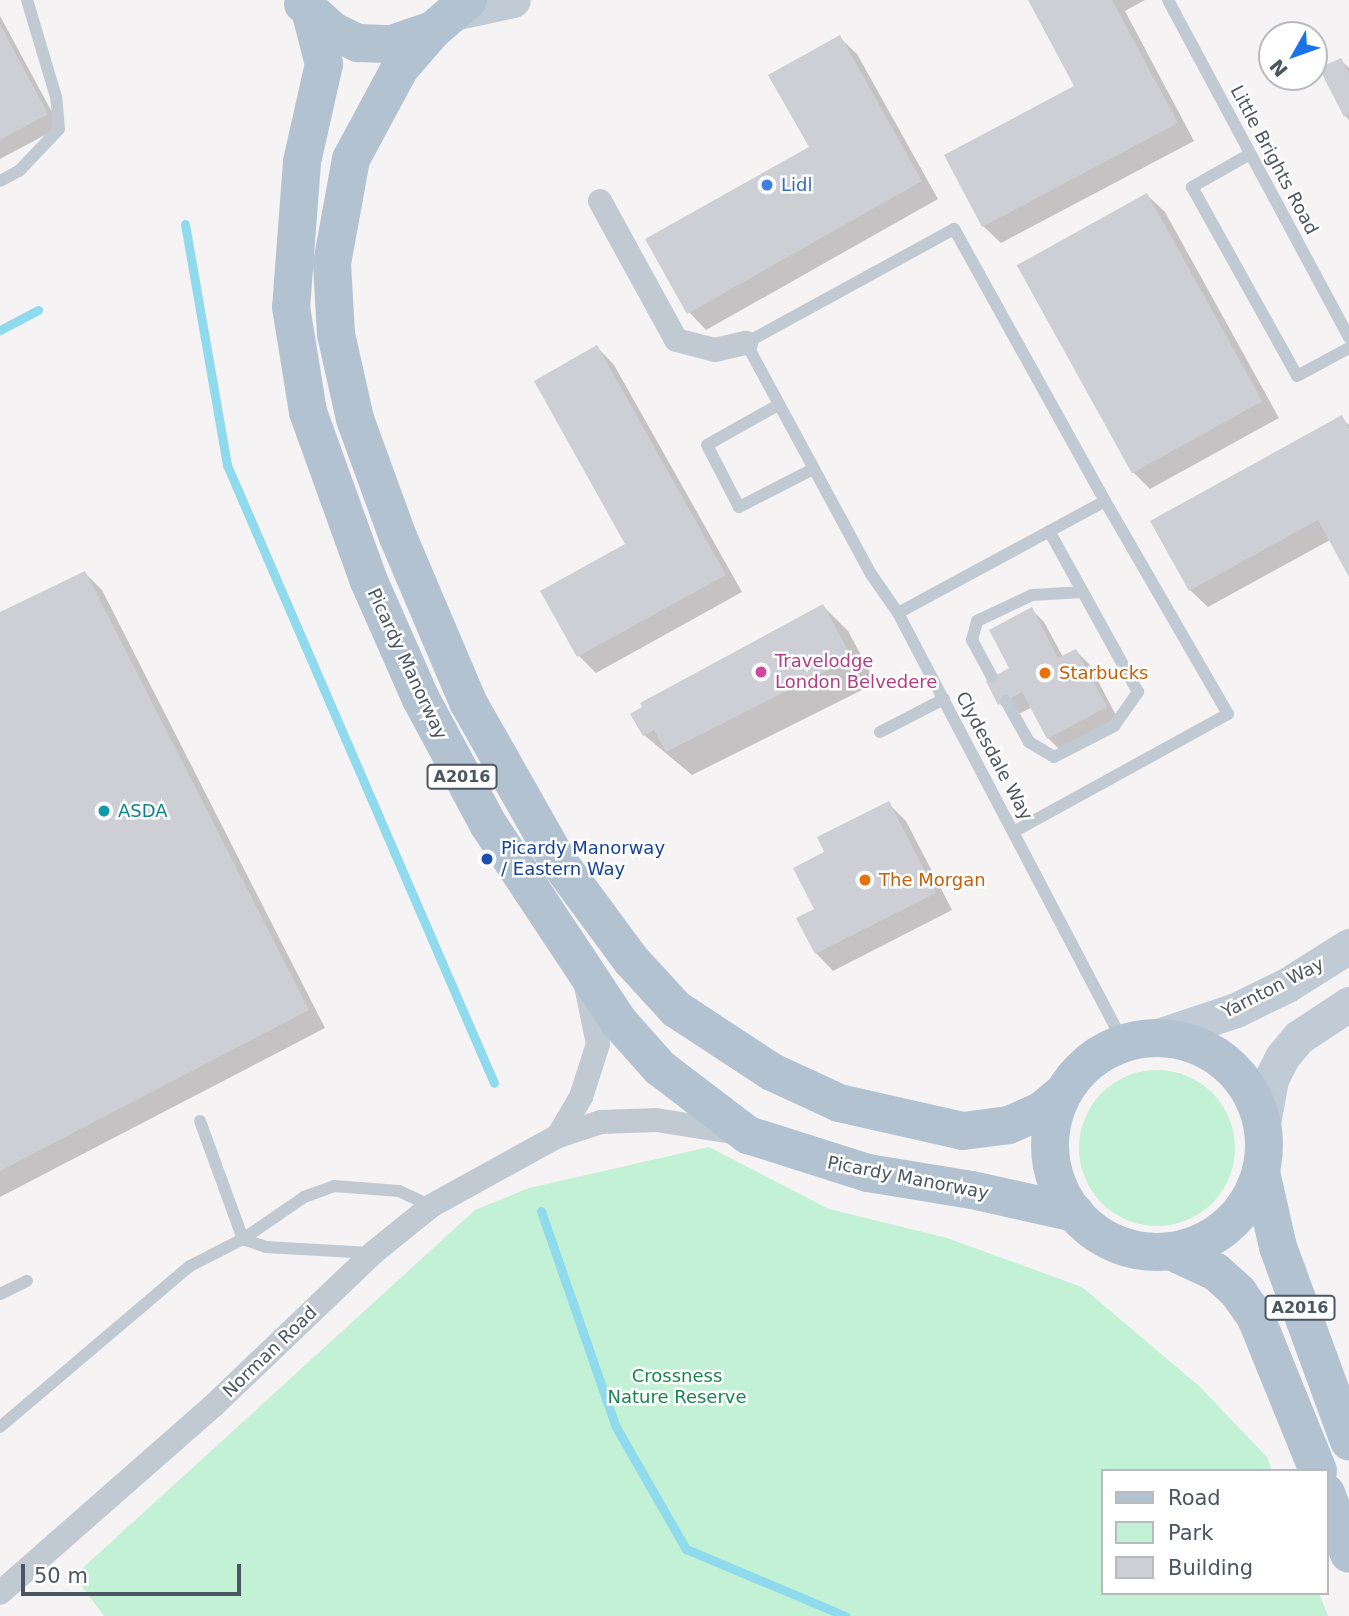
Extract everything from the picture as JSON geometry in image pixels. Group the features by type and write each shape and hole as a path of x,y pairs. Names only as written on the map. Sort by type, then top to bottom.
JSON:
{"main road":[{"path":"305,7 333,31 358,43 391,44 453,14"},
{"name":"Picardy Manorway","path":"305,7 324,64 302,162 291,307 309,412 368,579 421,699 488,824 583,973 660,1068 748,1135 868,1173 1075,1213"},
{"name":"A2016","path":"453,14 400,68 351,159 332,264 336,334 355,419 398,537 468,702 558,861 631,960 676,1009 772,1072 839,1103 964,1131 1009,1125 1041,1111 1060,1095"},
{"path":"1139,1040 1191,1043 1224,1061 1249,1090 1263,1124 1261,1172 1234,1220 1212,1237 1175,1253 1144,1253 1118,1245 1096,1233 1075,1213 1049,1158 1051,1122 1060,1095 1094,1058 1139,1040"},
{"name":"A2016","path":"1261,1172 1278,1247 1349,1441"},
{"name":"A2016","path":"1175,1253 1216,1272 1238,1292 1256,1318 1317,1469"},
{"path":"1328,1498 1349,1554"}],"street":[{"path":"453,14 513,0"},
{"path":"600,201 676,340 715,350 746,343"},
{"name":"Yarnton Way","path":"1139,1040 1236,1010 1349,946"},
{"path":"539,1146 581,1097 598,1044 583,973"},
{"path":"1263,1124 1271,1079 1282,1057 1299,1037 1349,1004"},
{"name":"Norman Road","path":"0,1593 214,1406 373,1253 431,1206 539,1146 601,1122 646,1120 748,1135"}],"lane":[{"path":"0,181 19,171 59,129 56,97 27,0"},
{"name":"Little Brights Road","path":"1168,0 1349,337"},
{"path":"1250,154 1192,187 1297,376 1349,348"},
{"path":"746,343 954,229 1104,501 1228,714 1015,831"},
{"name":"Clydesdale Way","path":"746,343 813,469 898,613 1015,831 1139,1040"},
{"path":"778,405 707,445 739,507 813,469"},
{"path":"898,613 1104,501"},
{"path":"1006,701 1029,742 1054,757 1114,726 1138,692 1049,531"},
{"path":"992,677 972,640 977,621 1032,595 1083,592"},
{"path":"880,732 944,699"},
{"path":"200,1121 243,1239"},
{"path":"0,1427 190,1266 243,1239 304,1197 334,1186 399,1191 431,1206"},
{"path":"243,1239 266,1247 373,1253"},
{"path":"0,1294 27,1281"}],"green space":[{"path":"1157,1070 1187,1076 1212,1093 1229,1118 1235,1148 1229,1178 1212,1203 1187,1220 1157,1226 1127,1220 1102,1203 1085,1178 1079,1148 1085,1118 1102,1093 1127,1076"},
{"name":"Crossness Nature Reserve","path":"709,1147 829,1209 947,1238 1082,1287 1199,1386 1267,1457 1271,1469 1100,1469 1100,1595 1320,1595 1328,1616 104,1616 74,1576 475,1210 529,1188"}],"building":[{"path":"1028,0 1112,0 1178,123 982,227 944,155 1074,86"},
{"path":"0,24 48,114 0,140"},
{"path":"840,35 922,181 687,314 645,239 809,147 768,75"},
{"path":"1341,58 1349,73 1349,114 1344,117 1328,86 1328,64"},
{"path":"1147,193 1262,401 1132,473 1017,265"},
{"path":"597,345 726,575 577,657 540,591 625,544 534,381"},
{"path":"1342,415 1349,429 1349,577 1318,520 1189,591 1150,521"},
{"name":"ASDA","path":"85,571 309,1010 0,1171 0,612"},
{"name":"Travelodge London Belvedere","path":"823,604 852,658 666,752 654,730 643,736 630,714 642,707 640,703"},
{"name":"Starbucks","path":"1032,607 1058,658 1076,649 1107,707 1047,739 1022,692 998,705 986,681 1009,668 989,630"},
{"name":"The Morgan","path":"889,801 936,893 815,954 796,918 814,909 793,868 824,852 817,837"}],"waterway":[{"path":"185,224 227,465 494,1083"},
{"path":"0,330 38,310"},
{"path":"541,1211 616,1427 686,1549 845,1616"}],"place":[{"name":"Lidl","path":"767,185"},
{"name":"Travelodge London Belvedere","path":"761,672"},
{"name":"Starbucks","path":"1045,673"},
{"name":"ASDA","path":"104,811"},
{"name":"Picardy Manorway / Eastern Way","path":"487,859"},
{"name":"The Morgan","path":"865,880"}]}
